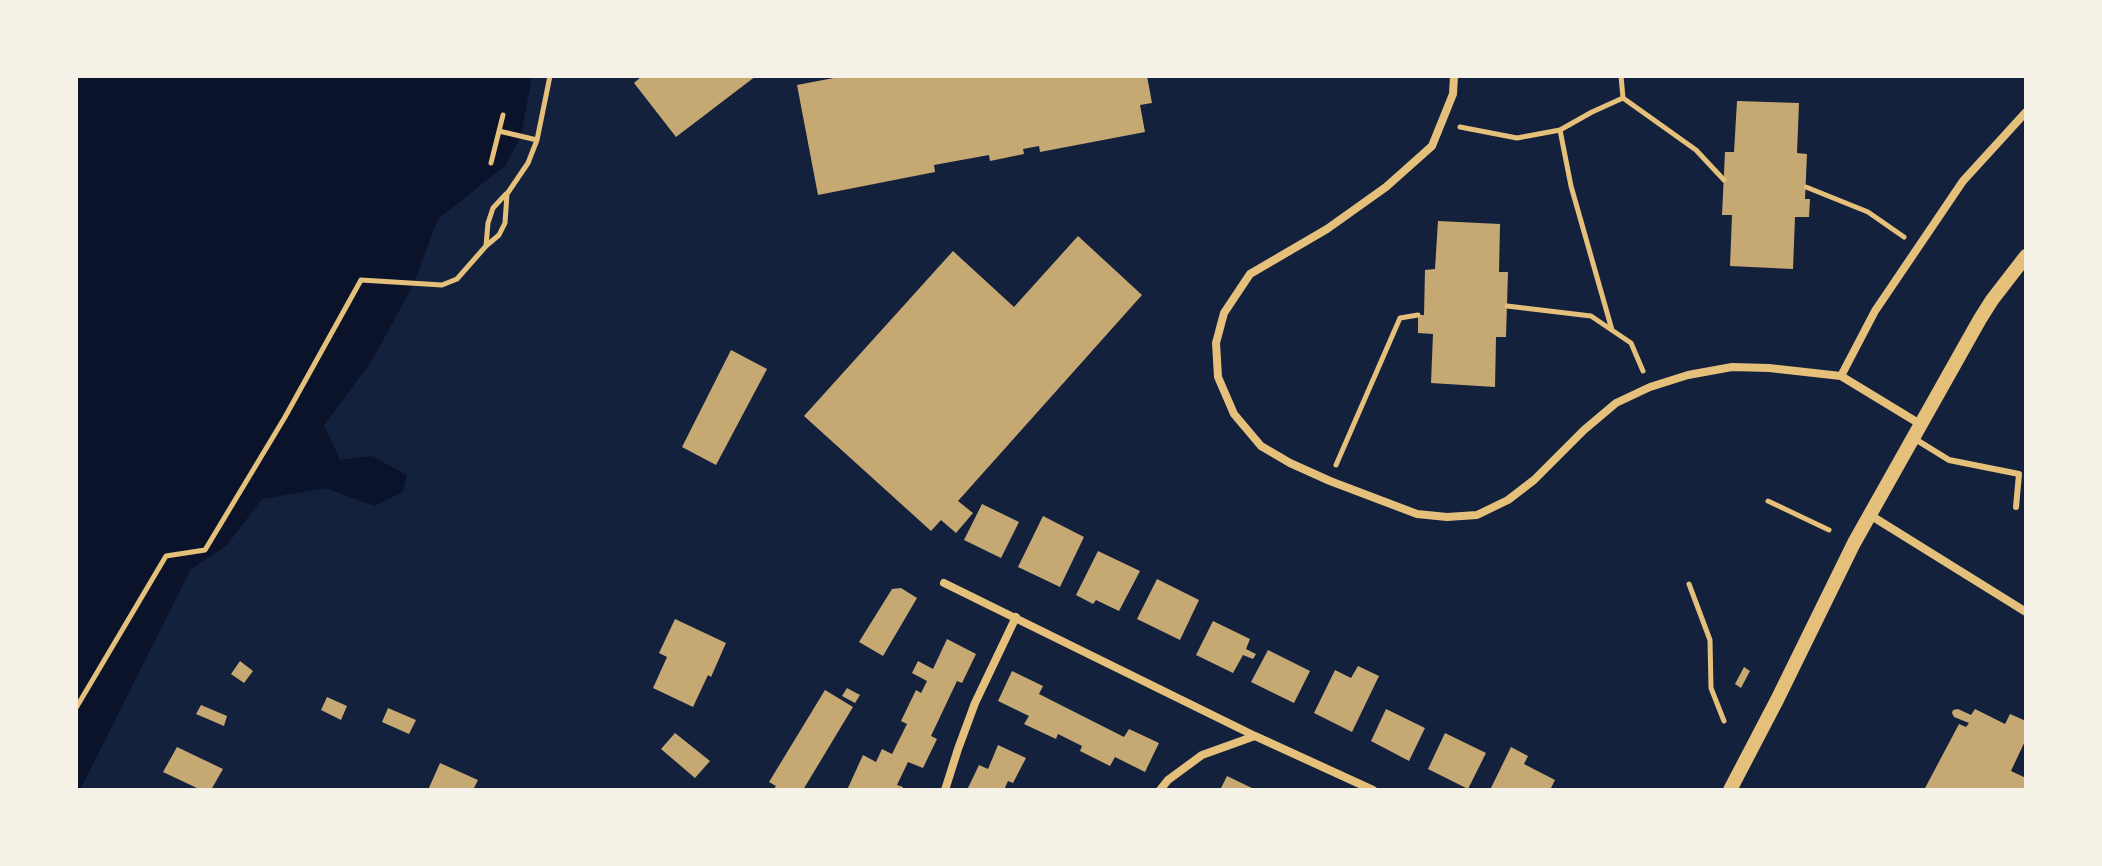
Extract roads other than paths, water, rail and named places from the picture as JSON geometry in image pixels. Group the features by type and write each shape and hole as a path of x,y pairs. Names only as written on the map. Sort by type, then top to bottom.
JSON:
{"street":[{"path":"1454,76 1453,94 1432,146 1386,187 1327,229 1250,274 1224,313 1216,343 1218,377 1234,414 1261,446 1330,481 1417,514 1447,517 1477,515 1508,500 1534,480 1616,403 1650,387 1688,375 1732,367 1841,376 1916,431"},
{"path":"1841,376 1875,311 1963,181 2026,112"},
{"path":"1730,790 1854,543 1916,431 1992,300 2026,256"},
{"path":"1870,515 2026,612"},
{"path":"944,583 1255,736 1373,790"},
{"path":"945,790 975,703 1016,617"},
{"path":"1160,790 1168,780 1202,755 1255,736"}],"lane":[{"path":"1916,431 1949,460 2019,474 2016,507"}],"water":[{"path":"76,76 532,76 521,136 506,165 438,219 414,283 373,359 324,425 340,460 372,456 407,475 403,492 374,506 326,488 262,499 227,545 191,569 80,790 76,790"}]}
